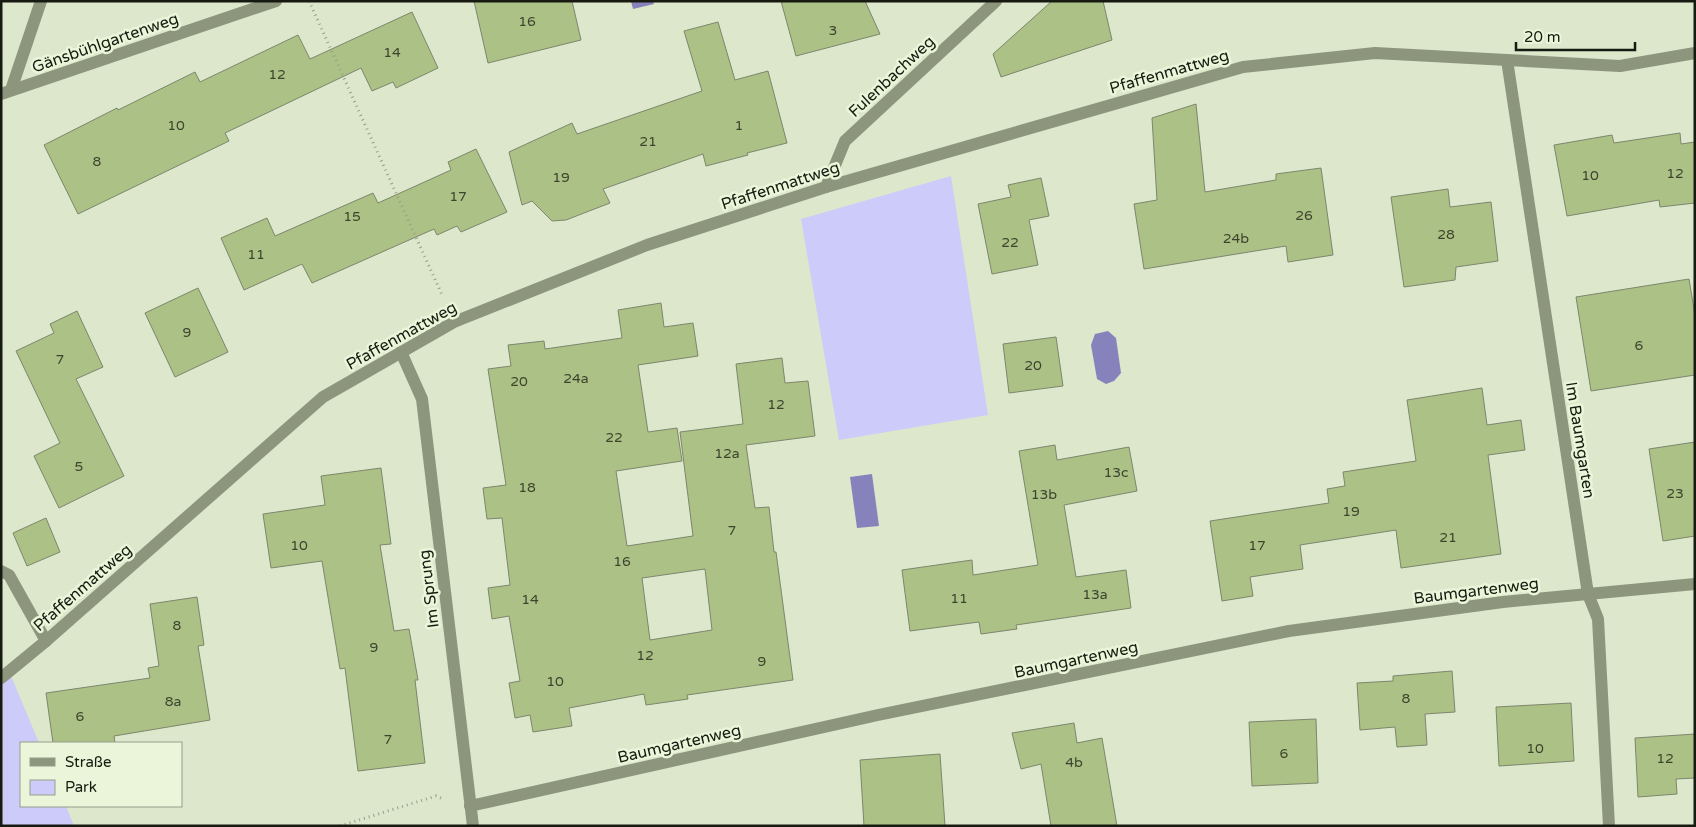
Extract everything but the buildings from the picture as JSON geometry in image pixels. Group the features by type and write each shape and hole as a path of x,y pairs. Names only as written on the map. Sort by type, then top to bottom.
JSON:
{"street":[{"path":"6,92 41,1"},
{"name":"Gänsbühlgartenweg","path":"6,92 276,1"},
{"name":"Fulenbachweg","path":"826,187 845,141 996,1"},
{"name":"Pfaffenmattweg","path":"1,678 46,641 323,397 454,322 647,245 826,187 1243,67 1375,53 1620,66 1695,53"},
{"name":"Im Baumgarten","path":"1507,60 1588,594 1598,618 1609,826"},
{"name":"Im Sprung","path":"402,352 422,399 473,826"},
{"path":"1,571 9,575 46,641"},
{"name":"Baumgartenweg","path":"470,806 878,715 1289,631 1503,602 1695,584"}],"path":[{"path":"309,1 454,322"},
{"path":"340,826 436,796 470,806"}],"green space":[{"path":"951,176 988,415 839,440 801,219"},
{"path":"9,671 39,742 20,742 20,807 66,807 74,826 1,826 1,678"}],"shaded area":[{"path":"631,1 653,1 654,4 633,9"},
{"path":"1108,331 1116,338 1121,373 1114,381 1106,384 1097,379 1091,345 1095,334"},
{"path":"872,474 879,526 857,528 850,477"}]}
